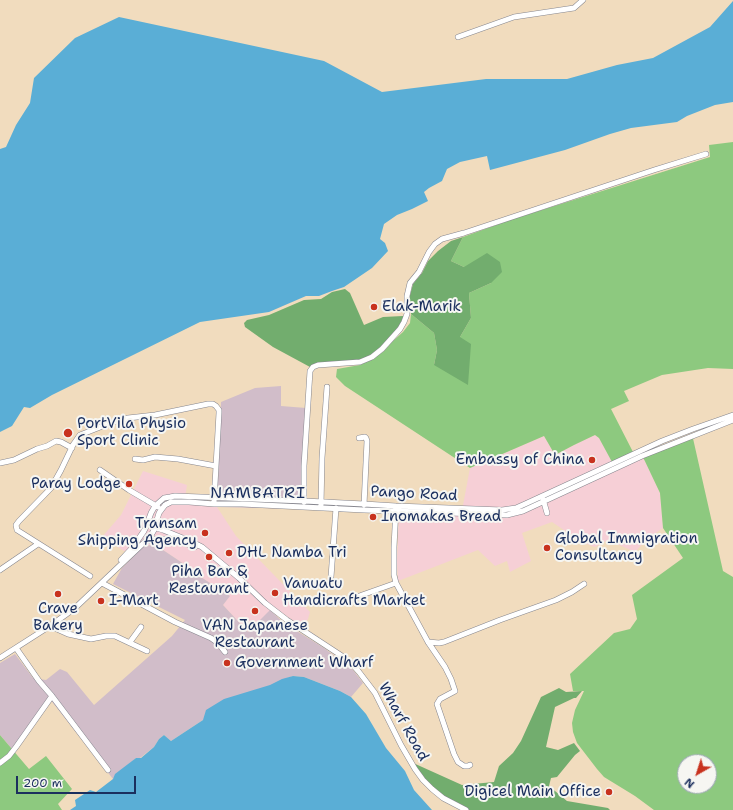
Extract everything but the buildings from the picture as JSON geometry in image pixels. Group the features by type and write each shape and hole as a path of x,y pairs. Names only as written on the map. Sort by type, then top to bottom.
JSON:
{"street":[{"path":"458,38 514,17 574,8 583,0"},
{"path":"304,507 304,466 310,371 313,367 318,365 360,362 372,357 382,349 400,329 404,322 407,314 406,296 410,283 419,272 429,252 435,244 442,239 706,154"},
{"path":"322,508 322,458 327,387"},
{"path":"90,576 17,530 16,526 51,488 80,435 113,422 128,418 155,415 212,404 219,410 214,501"},
{"name":"Pango Road","path":"156,506 164,498 175,496 242,504 364,510 396,509 507,515 524,511 542,499 662,441 733,415"},
{"name":"Pango Road","path":"542,499 642,456 733,420"},
{"path":"359,438 365,437 367,441 364,510"},
{"path":"0,463 14,460 56,441 72,448"},
{"path":"135,459 143,460 155,457 178,459 216,466"},
{"path":"1,655 16,648 75,608 135,550 152,538 161,509 129,490 100,470"},
{"path":"542,499 547,513"},
{"name":"Pango Road","path":"161,509 171,502 304,501 364,504 396,509"},
{"path":"114,571 116,566 133,547 146,528 151,513 156,506"},
{"path":"331,577 336,508"},
{"path":"396,509 394,575 396,583 428,642 448,673 455,690 454,692 440,699 437,703 458,762 464,766 470,765"},
{"name":"Wharf Road","path":"146,528 155,527 202,547 239,578 265,603 287,620 352,664 375,693 401,745 423,780 443,798 466,810"},
{"path":"146,528 152,538"},
{"name":"Wharf Road","path":"152,538 176,540 190,544 209,553"},
{"path":"0,570 38,544"},
{"path":"102,583 175,622 211,638 218,643 225,652"},
{"path":"344,603 396,583"},
{"path":"428,642 444,642 556,600 584,584"},
{"path":"50,626 68,634 91,639 116,636 147,651"},
{"path":"130,642 141,627"},
{"path":"16,648 108,770"},
{"path":"0,763 16,748 52,696"}],"shaded area":[{"path":"281,386 281,406 306,408 301,509 217,507 221,402 255,388"},
{"path":"595,435 599,438 616,468 642,455 660,493 663,528 647,539 635,552 608,540 595,547 592,546 582,542 552,522 522,533 531,561 510,572 507,561 495,566 478,550 398,581 397,562 399,513 461,516 470,468 544,436 555,455"},
{"path":"143,471 187,485 184,504 217,507 236,536 310,612 308,619 302,627 274,607 248,632 223,605 229,596 154,544 124,551 102,537 121,515"},
{"path":"154,544 230,596 223,605 248,632 270,610 284,623 324,648 353,670 363,683 351,697 340,691 304,677 293,676 282,680 203,720 171,741 164,735 159,739 154,747 140,758 136,758 113,779 49,698 12,749 0,735 0,663 15,654 33,678 46,680 60,669 67,672 94,705 172,636 185,620 113,584 122,568 143,547"}],"green space":[{"path":"733,142 733,369 708,368 662,375 624,391 629,401 611,409 633,452 612,462 599,438 595,435 555,455 544,436 470,468 345,386 336,377 337,369 360,365 373,359 384,351 410,323 411,314 434,333 437,350 434,365 460,337 471,318 469,293 491,283 451,261 463,237 510,220 710,157 709,145"},
{"path":"463,237 451,261 464,267 487,253 500,262 502,272 491,283 469,293 471,318 460,337 471,344 468,385 434,365 437,350 434,333 411,314 409,299 413,284 422,273 428,261 451,241"},
{"path":"345,289 350,293 364,325 383,317 403,316 404,320 381,348 360,360 317,363 310,367 273,347 245,327 244,323 247,320 269,315 304,300 321,299 332,292"},
{"path":"692,434 723,571 733,577 733,810 654,810 635,796 604,777 577,743 573,732 572,723 575,710 584,691 573,691 570,674 614,633 630,629 637,619 632,595 683,558 663,528 660,493 642,455"},
{"path":"559,688 566,692 582,691 576,698 555,707 546,747 558,750 574,743 580,751 557,777 551,778 549,786 567,801 608,808 610,810 463,810 437,795 411,762 462,785 494,782 499,766 513,753 521,741 541,697"},
{"path":"0,735 29,769 46,756 72,789 58,804 62,810 0,810"}],"water":[{"path":"733,1 733,102 715,105 687,116 677,122 631,128 565,150 490,170 487,156 460,162 447,169 442,181 424,192 428,201 397,215 384,224 380,239 385,243 388,251 372,268 344,287 319,296 306,296 269,312 200,322 52,395 30,408 24,407 12,426 0,432 0,149 6,147 16,125 30,103 34,78 75,38 119,17 324,61 382,92 486,79 567,79 617,65 653,58 710,27"},
{"path":"293,676 304,677 340,691 351,697 366,714 386,748 405,771 414,790 432,810 70,810 76,806 75,800 90,790 96,792 113,779 115,774 136,758 141,758 154,747 159,739 164,735 171,741 203,720 206,710 224,699 270,685 282,679"}],"place":[{"name":"Elak-Marik","path":"374,307"},
{"name":"PortVila Physio Sport Clinic","path":"68,433"},
{"name":"Embassy of China","path":"592,460"},
{"name":"Paray Lodge","path":"129,484"},
{"name":"Inomakas Bread","path":"373,517"},
{"name":"Transam Shipping Agency","path":"205,533"},
{"name":"Global Immigration Consultancy","path":"547,548"},
{"name":"DHL Namba Tri","path":"229,553"},
{"name":"Piha Bar & Restaurant","path":"209,557"},
{"name":"Vanuatu Handicrafts Market","path":"275,593"},
{"name":"Crave Bakery","path":"58,594"},
{"name":"I-Mart","path":"101,601"},
{"name":"VAN Japanese Restaurant","path":"255,611"},
{"name":"Government Wharf","path":"227,663"},
{"name":"Digicel Main Office","path":"609,792"}],"district":[{"name":"NAMBATRI","path":"258,494"}]}
